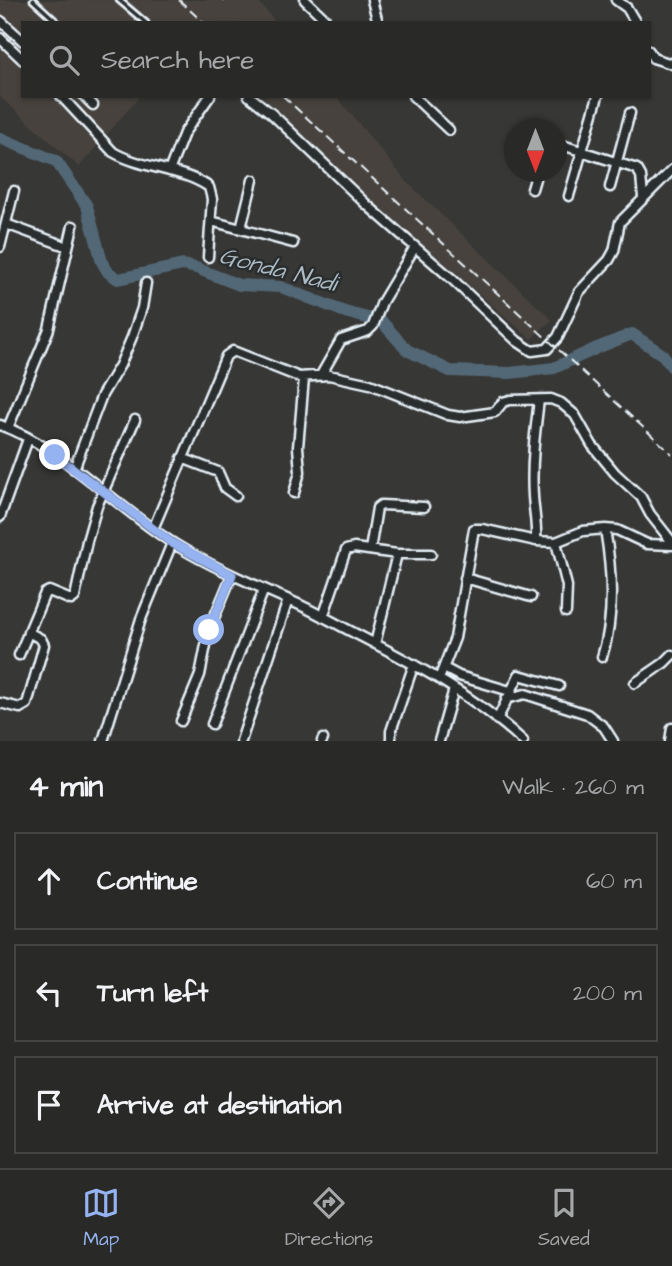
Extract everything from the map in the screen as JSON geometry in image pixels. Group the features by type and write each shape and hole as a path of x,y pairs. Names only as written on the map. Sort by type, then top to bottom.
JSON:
{"street":[{"path":"305,0 327,21"},
{"path":"372,0 377,21"},
{"path":"616,0 626,8 635,21"},
{"path":"1,21 21,39"},
{"path":"0,38 21,58"},
{"path":"651,54 653,58 672,64"},
{"path":"63,98 113,152 209,187 212,200 208,257"},
{"path":"86,98 93,105"},
{"path":"169,171 184,133 209,98"},
{"path":"252,98 527,350 539,351 552,346 579,292 614,251 620,222 671,171 672,162"},
{"path":"415,98 449,130"},
{"path":"569,196 597,98"},
{"path":"610,187 630,113"},
{"path":"567,146 631,166 639,172 643,197"},
{"path":"242,228 253,180"},
{"path":"532,189 534,182"},
{"path":"0,247 15,191"},
{"path":"211,221 293,243"},
{"path":"6,224 68,247"},
{"path":"73,226 49,329 4,427 74,469 172,543 414,664 454,689 523,741"},
{"path":"321,375 341,340 368,331 377,319 382,302 415,247"},
{"path":"74,469 102,395 120,365 132,337 142,308 146,283"},
{"path":"153,529 229,352 237,352 304,378 321,375 370,384 448,415 495,412 505,401 510,400 556,400 575,415 592,446 615,473 641,497 672,543"},
{"path":"294,493 300,472 304,378"},
{"path":"536,541 533,455 540,400"},
{"path":"19,655 47,592 74,599 102,490 135,420"},
{"path":"0,517 28,439"},
{"path":"182,458 213,468 221,475 225,488 236,496"},
{"path":"370,550 377,508 380,505 424,507"},
{"path":"439,679 455,638 474,529 536,541 556,541 583,531 605,529 617,530 647,544 672,543"},
{"path":"601,657 607,640 610,617 609,557 605,529"},
{"path":"556,541 567,586 566,612"},
{"path":"103,741 141,619 172,543"},
{"path":"323,617 346,550 354,548 397,554 431,554"},
{"path":"375,644 397,554"},
{"path":"181,721 200,675 209,630 232,575"},
{"path":"465,578 531,597"},
{"path":"212,724 264,589"},
{"path":"242,741 288,600"},
{"path":"0,703 20,708 27,704 44,645 41,639 28,632"},
{"path":"635,683 672,655"},
{"path":"391,741 391,731 414,664"},
{"path":"444,668 508,695 525,694 587,713 604,727 613,741"},
{"path":"497,720 520,675 559,685"},
{"path":"439,741 454,689"},
{"path":"670,741 672,727"}],"lane":[{"path":"33,0 56,21"},
{"path":"119,0 144,21"}],"shaded area":[{"path":"0,0 257,0 274,21 21,21 21,98 138,98 79,167 0,97"},
{"path":"255,98 338,98 408,183 552,320 531,339"}],"waterway":[{"name":"Gonda Nadi","path":"0,138 56,161 87,206 102,262 108,272 118,279 183,265 239,285 281,287 345,312 382,322 407,350 450,371 510,373 554,368 632,334 663,355 672,367"}],"railway":[{"path":"179,0 202,21"},
{"path":"285,98 672,454"}],"route":[{"path":"55,455 172,543 232,575 209,630"}]}
